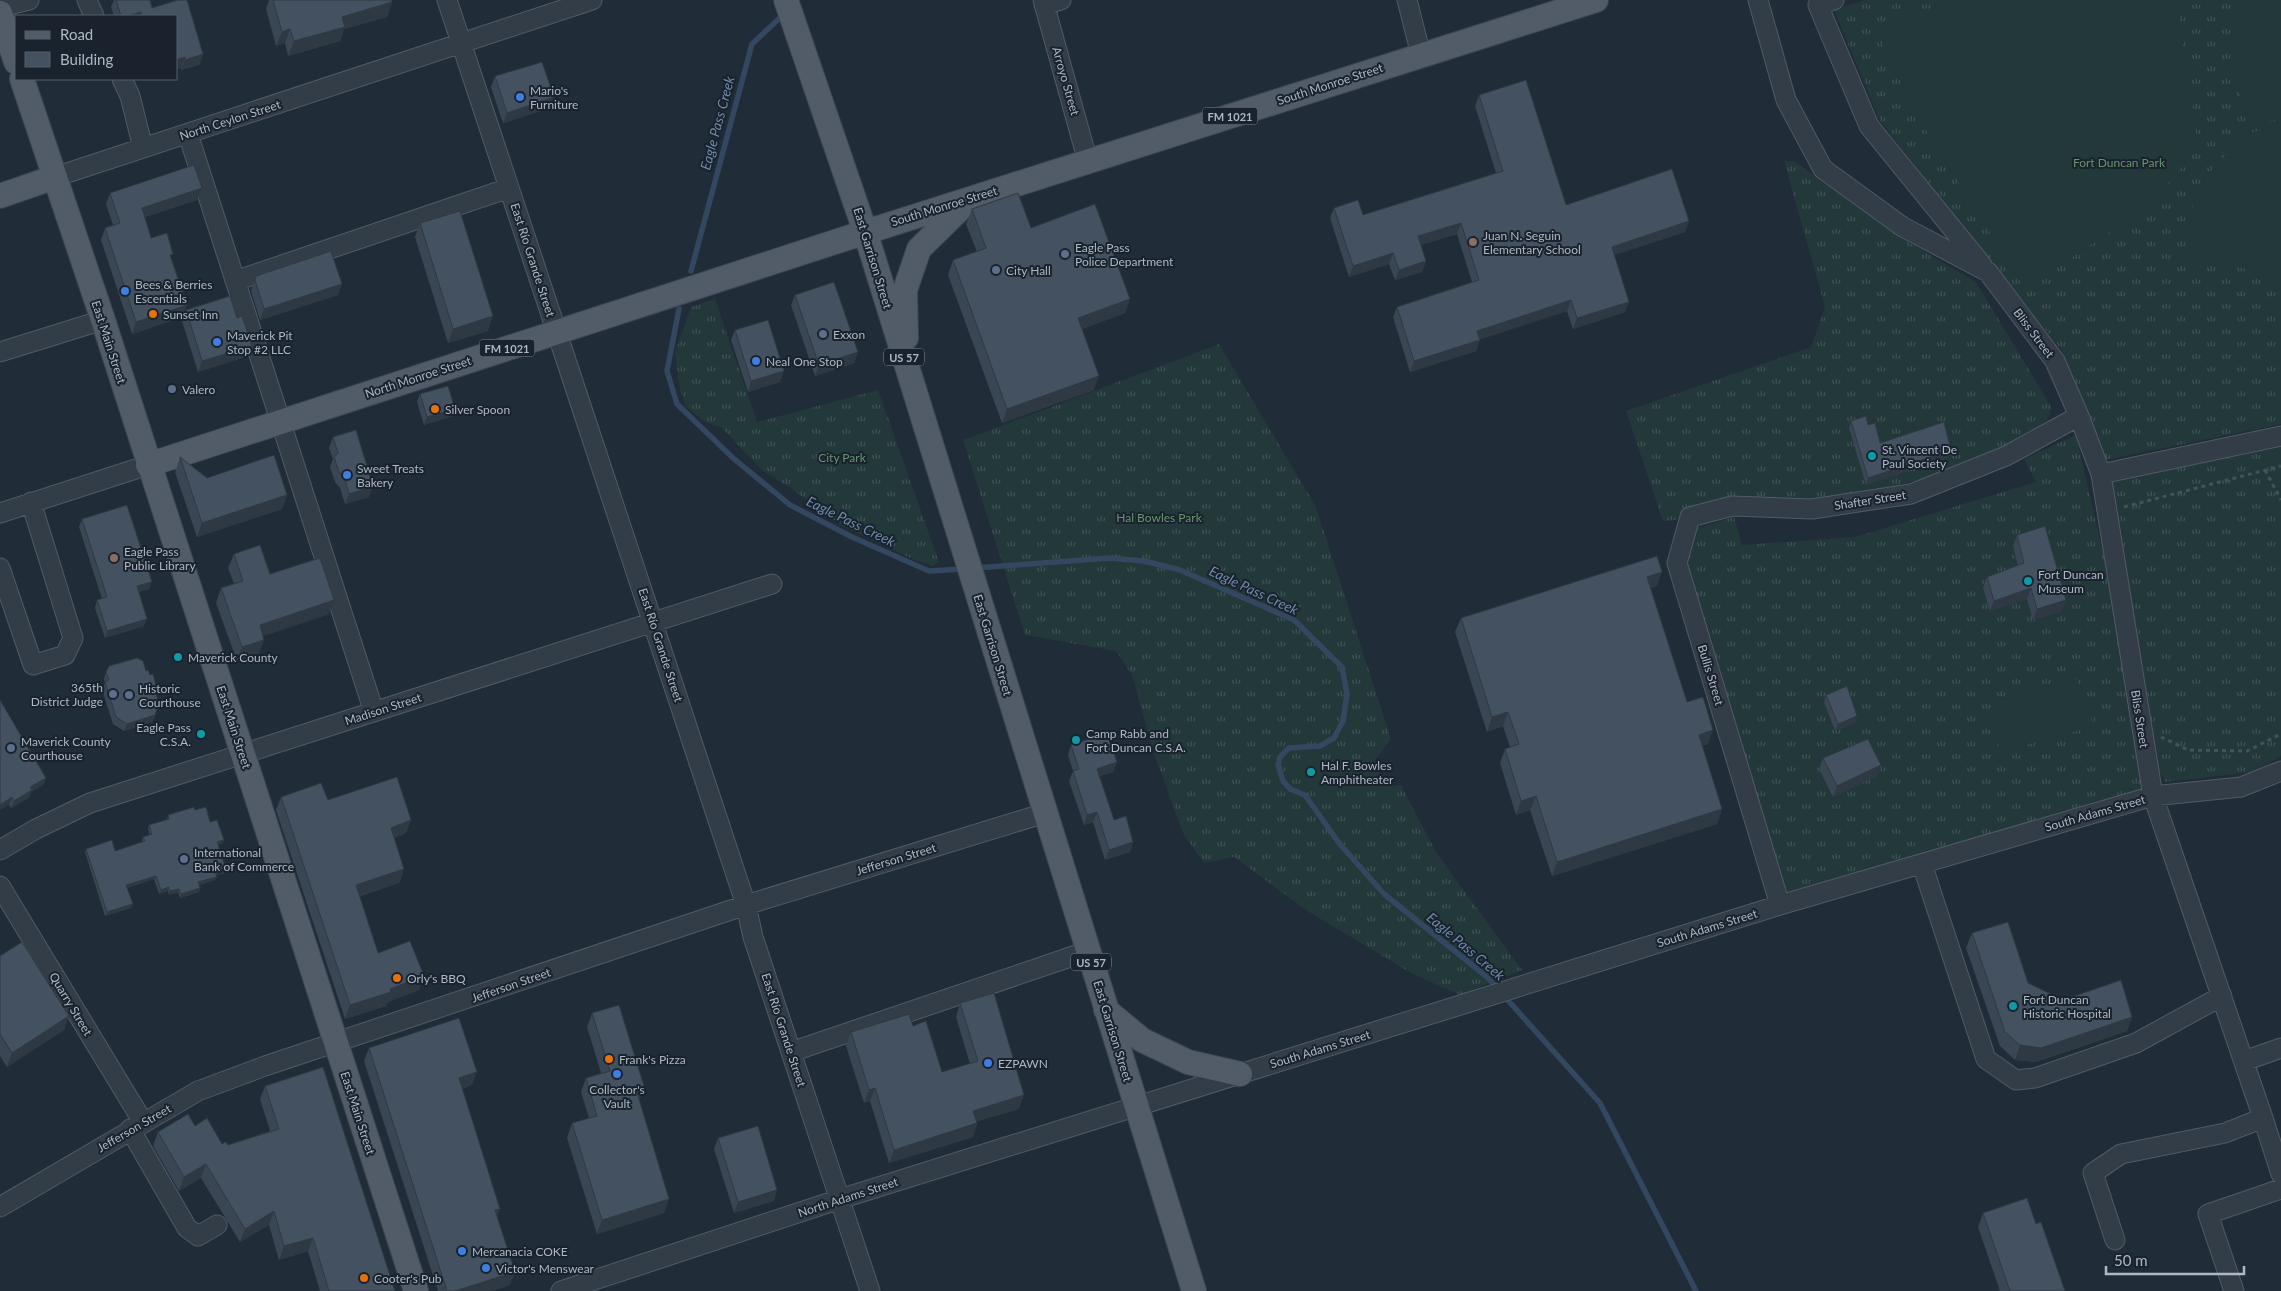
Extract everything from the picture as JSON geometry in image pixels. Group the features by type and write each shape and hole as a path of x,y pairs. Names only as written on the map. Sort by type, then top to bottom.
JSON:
{"main road":[{"name":"East Garrison Street","path":"786,0 852,193 1191,1281"},
{"name":"South Monroe Street","path":"864,231 1088,162 1596,0"},
{"path":"0,13 15,59"},
{"name":"East Main Street","path":"22,80 102,320 416,1291"},
{"name":"North Ceylon Street","path":"0,196 55,177"},
{"path":"906,365 905,290 919,248 971,198"},
{"name":"North Monroe Street","path":"148,465 864,231"},
{"path":"1106,1010 1142,1040 1180,1058 1240,1074"},
{"name":"US 57","path":"1191,1281 1202,1291"}],"street":[{"path":"0,7 29,0"},
{"path":"87,0 94,15"},
{"name":"East Río Grande Street","path":"447,0 653,620 746,905 754,937 791,1052 870,1291"},
{"name":"North Ceylon Street","path":"55,177 592,0"},
{"path":"1407,0 1422,55"},
{"name":"Bliss Street","path":"1758,0 1786,100 1822,169 1903,227 1988,272 2055,361 2101,474 2153,796 2281,1174"},
{"path":"1834,0 1818,5 1869,126 1988,272"},
{"name":"Arroyo Street","path":"1049,2 1088,162"},
{"path":"122,80 130,96 144,148"},
{"path":"188,134 374,712"},
{"path":"235,280 509,188"},
{"path":"0,352 102,320"},
{"name":"Shafter Street","path":"1764,508 1812,509 1911,494 2006,456 2079,416"},
{"path":"2101,474 2281,436"},
{"name":"North Monroe Street","path":"0,513 148,465"},
{"path":"0,568 33,665 65,655 73,638 31,502"},
{"name":"Bullis Street","path":"1764,508 1732,506 1690,517 1676,562 1780,905"},
{"name":"Madison Street","path":"0,850 36,829 90,803 653,620 772,584"},
{"name":"South Adams Street","path":"1137,1106 1780,905 2153,796 2241,787 2281,771"},
{"name":"Jefferson Street","path":"0,1207 198,1091 265,1066 336,1044 746,905 1044,813"},
{"path":"1922,864 1986,1059 2016,1080 2035,1078 2136,1043 2222,996"},
{"name":"Quarry Street","path":"0,886 137,1126 187,1228 198,1236 217,1225"},
{"path":"791,1052 1088,951"},
{"path":"2244,1061 2281,1048"},
{"name":"North Adams Street","path":"561,1291 840,1199 1137,1106"},
{"path":"2115,1240 2093,1173 2120,1154 2225,1133 2263,1118"},
{"path":"2234,1291 2208,1214 2281,1189"}],"path":[{"path":"2121,508 2281,466"},
{"path":"2264,470 2281,500"},
{"path":"2159,728 2161,737 2188,750 2247,751 2281,734"}],"green space":[{"name":"Fort Duncan Park","path":"1865,0 2281,0 2281,424 2105,460 2063,352 1880,121 1834,10"},
{"path":"1953,0 2178,0 2185,63 2196,127 2189,155 2173,177 2152,200 2097,241 2024,287 1916,114 1883,44 1882,31 1893,22"},
{"path":"2237,0 2281,0 2281,119 2252,124 2244,111 2229,42"},
{"path":"2281,126 2281,275 2187,258 2193,203 2205,177 2241,139 2253,132"},
{"path":"1784,161 1794,161 1903,239 1976,282 2052,408 2047,420 2006,456 1812,509 1663,521 1626,411 1811,347 1825,307"},
{"name":"City Park","path":"715,299 757,422 878,390 939,562 933,566 917,561 842,526 786,485 763,471 722,428 705,422 685,406 679,384 675,352 691,307"},
{"name":"Hal Bowles Park","path":"1219,344 1316,507 1391,739 1375,760 1381,780 1389,786 1401,785 1436,852 1522,970 1460,995 1413,974 1309,912 1234,857 1204,863 1183,833 1154,754 1132,675 1116,651 1025,635 963,440"},
{"path":"2076,435 2105,561 2143,792 1778,898 1685,566 1697,528 1734,517 1742,545 1855,537 2036,482 2024,459"},
{"path":"2281,447 2281,756 2253,772 2165,782 2143,738 2102,482"},
{"path":"2074,676 2090,706 2091,727 2004,751 1999,746 1992,734 1989,722 1990,709 1993,702"}],"building":[{"path":"116,0 150,0 152,8 178,0 187,0 203,54 185,60 185,57 178,59 178,15 142,15 141,12 121,15"},
{"path":"273,0 392,0 392,2 342,17 345,27 294,41 290,29 282,32"},
{"name":"Mario's Furniture","path":"542,62 554,97 507,113 495,76"},
{"path":"1526,80 1566,205 1672,169 1689,221 1612,247 1629,302 1577,318 1571,300 1477,331 1480,340 1414,361 1397,307 1479,280 1461,223 1418,236 1426,261 1399,270 1393,253 1353,266 1334,208 1358,200 1363,215 1503,171 1479,95"},
{"path":"194,165 202,188 142,208 151,238 167,233 173,254 170,255 187,305 136,322 105,228 120,223 110,193"},
{"path":"1018,193 1031,228 1095,204 1130,299 1078,318 1099,376 1007,409 953,260 986,248 972,209"},
{"path":"460,211 493,316 453,329 420,223"},
{"path":"331,251 342,284 264,309 255,280 256,276"},
{"name":"Exxon","path":"834,282 858,352 819,365 795,295"},
{"name":"Maverick Pit Stop #2 LLC","path":"230,296 237,318 242,316 252,346 202,361 186,310"},
{"name":"Neal One Stop","path":"768,320 784,371 751,381 735,330"},
{"name":"Silver Spoon","path":"448,386 455,409 427,417 420,394"},
{"path":"1866,416 1868,425 1875,423 1880,443 1944,422 1951,450 1868,478 1851,421"},
{"name":"Sweet Treats Bakery","path":"356,430 373,486 349,494 344,477 339,472 334,457 338,453 333,437"},
{"path":"274,455 287,495 202,523 180,457 207,478"},
{"name":"Eagle Pass Public Library","path":"127,505 152,582 137,586 147,619 107,631 97,600 107,597 82,519"},
{"name":"Fort Duncan Museum","path":"2045,526 2066,600 2037,609 2031,588 1994,601 1987,577 2024,563 2017,535"},
{"path":"260,545 270,574 320,558 334,600 260,625 264,640 242,647 221,588 243,581 234,554"},
{"path":"1657,556 1662,572 1647,577 1687,702 1703,697 1713,730 1699,735 1722,809 1557,862 1536,796 1521,801 1505,749 1519,744 1508,712 1492,717 1461,618"},
{"name":"Historic Courthouse","path":"137,658 143,661 146,671 148,670 150,675 153,674 158,693 156,694 158,700 155,701 157,709 155,715 127,724 116,717 105,682 109,680 106,672 109,666"},
{"path":"1847,686 1857,716 1838,724 1826,695"},
{"name":"Maverick County Courthouse","path":"0,700 46,778 30,787 32,790 14,801 12,797 0,805"},
{"path":"1107,733 1117,762 1097,769 1114,820 1126,816 1133,842 1109,850 1097,812 1087,815 1073,771 1079,769 1071,745"},
{"path":"1868,739 1881,765 1837,786 1823,758"},
{"path":"397,777 411,820 391,828 404,869 356,885 378,953 410,941 424,976 390,989 391,992 350,1005 281,797 321,783 328,800"},
{"path":"194,807 195,810 206,807 210,822 217,820 224,840 217,842 226,869 215,872 217,877 198,882 200,888 181,894 179,889 170,891 169,887 161,890 156,876 126,885 133,904 107,912 86,849 112,840 115,851 145,841 143,837 152,834 149,825 169,819 168,815"},
{"name":"Fort Duncan Historic Hospital","path":"2008,922 2028,983 2063,1000 2121,980 2132,1017 2041,1048 2020,1045 2005,1032 1972,933"},
{"path":"22,942 69,1016 12,1053 0,1034 0,956"},
{"path":"994,993 1024,1095 973,1111 977,1123 894,1150 875,1088 869,1090 851,1032 909,1014 913,1026 926,1021 942,1072 978,1061 960,1003"},
{"path":"619,1005 644,1086 636,1089 669,1199 602,1220 572,1123 597,1116 586,1078 610,1071 592,1013"},
{"path":"459,1018 477,1072 459,1078 500,1209 495,1210 515,1272 455,1291 447,1291 369,1048"},
{"path":"323,1067 395,1291 329,1291 313,1238 284,1246 274,1211 245,1229 206,1164 184,1177 158,1132 188,1114 195,1126 207,1118 222,1144 226,1142 228,1145 279,1129 265,1086"},
{"path":"758,1126 777,1190 738,1202 718,1138"},
{"path":"2027,1198 2036,1224 2041,1222 2065,1291 2010,1291 1983,1213"}],"waterway":[{"name":"Eagle Pass Creek","path":"691,271 752,44 784,14"},
{"name":"Eagle Pass Creek","path":"679,309 667,371 677,404 733,458 790,505 852,537 929,571 964,569"},
{"name":"Eagle Pass Creek","path":"976,568 1109,558 1144,561 1180,570 1294,620 1342,667 1347,694 1343,721 1334,738 1320,746 1289,748 1280,757 1278,765 1283,781 1290,789 1305,795 1339,843 1384,894 1487,977 1600,1103 1696,1291"}],"place":[{"name":"Mario's Furniture","path":"520,97"},
{"name":"Juan N. Seguin Elementary School","path":"1473,242"},
{"name":"Eagle Pass Police Department","path":"1065,254"},
{"name":"City Hall","path":"996,270"},
{"name":"Bees & Berries Escentials","path":"125,291"},
{"name":"Sunset Inn","path":"153,314"},
{"name":"Exxon","path":"823,334"},
{"name":"Maverick Pit Stop #2 LLC","path":"217,342"},
{"name":"Neal One Stop","path":"756,361"},
{"name":"Valero","path":"172,389"},
{"name":"Silver Spoon","path":"435,409"},
{"name":"St. Vincent De Paul Society","path":"1872,456"},
{"name":"Sweet Treats Bakery","path":"347,475"},
{"name":"Eagle Pass Public Library","path":"114,558"},
{"name":"Fort Duncan Museum","path":"2028,581"},
{"name":"Maverick County","path":"178,657"},
{"name":"365th District Judge","path":"113,694"},
{"name":"Historic Courthouse","path":"129,695"},
{"name":"Eagle Pass C.S.A.","path":"201,734"},
{"name":"Camp Rabb and Fort Duncan C.S.A.","path":"1076,740"},
{"name":"Maverick County Courthouse","path":"11,748"},
{"name":"Hal F. Bowles Amphitheater","path":"1311,772"},
{"name":"International Bank of Commerce","path":"184,859"},
{"name":"Orly's BBQ","path":"397,978"},
{"name":"Fort Duncan Historic Hospital","path":"2013,1006"},
{"name":"Frank's Pizza","path":"609,1059"},
{"name":"EZPAWN","path":"988,1063"},
{"name":"Collector's Vault","path":"617,1074"},
{"name":"Mercanacia COKE","path":"462,1251"},
{"name":"Victor's Menswear","path":"486,1268"},
{"name":"Cooter's Pub","path":"364,1278"}]}
